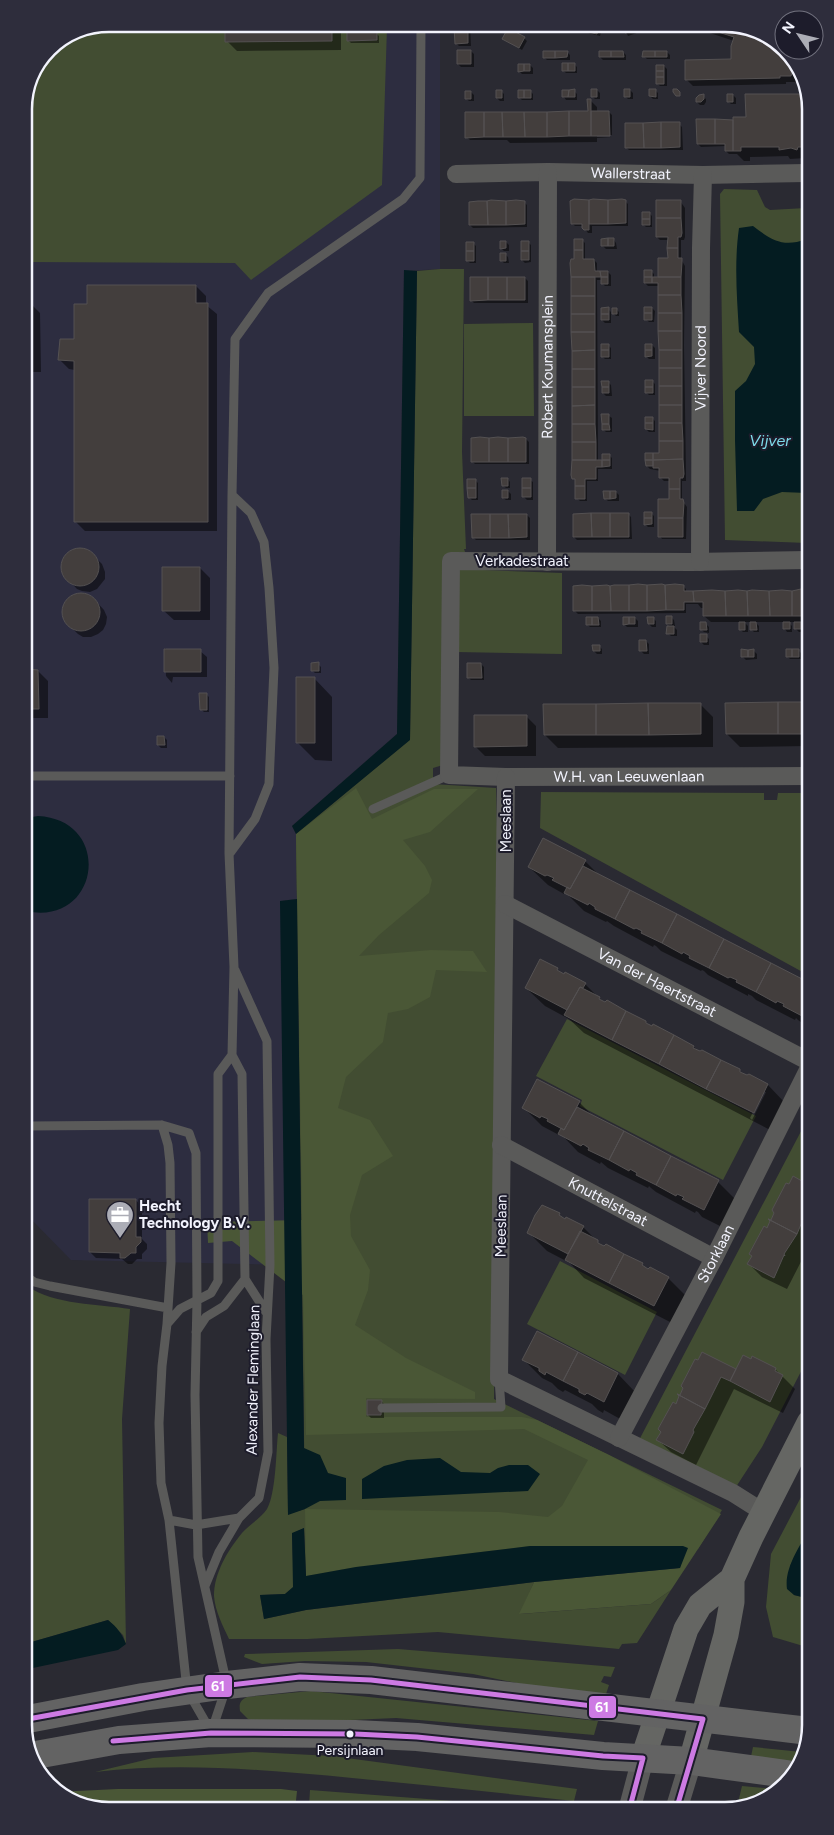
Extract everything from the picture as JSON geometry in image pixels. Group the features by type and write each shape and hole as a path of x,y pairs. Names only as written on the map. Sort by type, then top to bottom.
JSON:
{"main road":[{"path":"691,1761 726,1635 732,1602 732,1579 763,1512 802,1437"},
{"path":"643,1758 686,1630 700,1605 732,1579"},
{"path":"32,1718 187,1690 300,1678 370,1680 802,1730"},
{"path":"38,1754 119,1740 211,1733 417,1737 603,1756 691,1761 784,1774"}],"street":[{"name":"Wallerstraat","path":"456,174 548,172 703,175 802,173"},
{"name":"Robert Koumansplein","path":"547,562 548,172"},
{"name":"Vijver Noord","path":"700,562 703,175"},
{"name":"Verkadestraat","path":"449,775 451,561 700,562 802,560"},
{"name":"W.H. van Leeuwenlaan","path":"449,775 506,777 802,776"},
{"name":"Meeslaan","path":"499,1379 506,777"},
{"name":"Van der Haertstraat","path":"506,904 802,1058"},
{"name":"Storklaan","path":"618,1438 714,1258 802,1082"},
{"name":"Knuttelstraat","path":"501,1145 714,1258"},
{"path":"499,1379 733,1494 763,1512"},
{"path":"632,1802 643,1758"},
{"path":"679,1802 691,1761"}],"lane":[{"path":"266,1312 245,1279 242,1074 232,1055 234,967 229,853 232,495 236,339 268,293 403,199 420,178 421,33"},
{"path":"229,853 255,819 269,784 274,668 264,542 251,513 232,495"},
{"path":"372,809 449,775"},
{"path":"33,776 230,776"},
{"name":"Alexander Fleminglaan","path":"205,1586 219,1552 239,1518 259,1498 268,1452 266,1312 270,1265 267,1041 234,967"},
{"path":"167,1324 180,1309 211,1293 218,1281 218,1074 232,1055"},
{"path":"162,1125 168,1145 170,1163 171,1263 159,1423 161,1483 169,1520 187,1690 211,1733"},
{"path":"32,1126 162,1125 189,1133 196,1153 196,1525 198,1557 226,1685 211,1733"},
{"path":"196,1332 206,1317 224,1306 245,1279"},
{"path":"32,1281 50,1286 168,1308"},
{"path":"382,1408 501,1407 499,1379"},
{"path":"169,1520 196,1525 239,1518"}],"shaded area":[{"path":"109,32 440,33 440,269 404,271 397,734 292,826 296,834 297,899 281,901 285,1265 71,1260 32,1220 33,104 35,89 40,75 59,52 71,43 94,34"},
{"path":"316,1797 397,1802 316,1802"}],"green space":[{"path":"109,32 387,32 382,185 251,280 235,263 33,262 33,104 35,89 40,75 48,63 71,43 94,34"},
{"name":"Vijver","path":"724,189 757,190 765,207 770,210 802,208 802,543 725,540 720,194"},
{"path":"464,269 462,452 466,549 464,549 465,552 455,552 449,559 443,765 433,768 433,784 496,788 499,909 494,1399 722,1510 698,1549 306,1576 304,1528 292,1534 294,1587 285,1594 260,1595 264,1619 306,1610 534,1582 520,1614 651,1604 671,1590 637,1643 622,1644 619,1649 438,1632 307,1639 229,1639 216,1607 214,1596 216,1579 227,1554 242,1533 267,1509 270,1502 274,1483 278,1433 287,1437 288,1514 305,1509 296,834 410,738 417,271"},
{"path":"533,323 534,416 464,416 464,324"},
{"path":"457,569 562,573 562,654 456,652"},
{"path":"356,788 372,819 434,789 478,789 430,832 403,840 425,866 432,880 429,893 379,935 359,956 431,950 473,951 487,972 436,970 430,997 408,1009 388,1013 383,1042 346,1077 338,1108 370,1120 393,1156 362,1175 350,1215 351,1236 370,1270 368,1290 355,1325 406,1358 475,1392 475,1399 366,1398 366,1417 522,1417 537,1420 609,1455 721,1514 671,1590 651,1604 519,1614 534,1582 680,1568 683,1546 530,1546 356,1567 306,1576 305,1509 499,1512 548,1517 562,1506 588,1460 524,1429 306,1435 303,1295 232,1241 208,1243 207,1222 302,1220 296,834"},
{"path":"541,792 764,793 764,800 777,800 778,793 802,793 802,972 540,828"},
{"path":"567,1019 756,1116 723,1180 580,1106 582,1100 536,1076"},
{"path":"802,1129 802,1370 762,1447 732,1493 637,1444"},
{"path":"32,1150 33,1150 32,1265"},
{"path":"560,1261 657,1312 625,1375 527,1324"},
{"path":"32,1289 50,1297 77,1303 130,1309 122,1419 126,1644 123,1635 108,1620 32,1642"},
{"path":"802,1495 802,1543 790,1566 794,1595 802,1597 802,1646 773,1637 766,1607 771,1554"},
{"path":"398,1649 615,1667 611,1677 604,1676 601,1682 609,1685 605,1697 555,1691 473,1674 366,1662 305,1661 262,1664 244,1657 245,1654"},
{"path":"311,1691 598,1721 594,1735 396,1718 261,1724 248,1719 240,1711 240,1703 247,1697"},
{"path":"753,1747 797,1752 790,1766 750,1761"},
{"path":"253,1752 332,1756 577,1789 574,1801 320,1775 223,1768 127,1769 95,1772 153,1758"},
{"path":"742,1786 769,1788 749,1798 738,1801"},
{"path":"118,1789 281,1789 297,1791 296,1802 104,1802 89,1800 70,1791"},
{"path":"310,1790 466,1802 386,1802 309,1802"}],"water":[{"name":"Vijver","path":"753,226 772,239 784,243 802,240 802,493 782,492 763,499 754,511 737,511 735,391 746,381 755,364 754,347 739,332 736,280 739,228"},
{"path":"404,270 417,271 410,740 296,834 292,826 397,734"},
{"path":"38,816 62,822 79,835 87,852 88,871 82,889 70,903 51,912 33,911 33,817"},
{"path":"297,899 304,1448 320,1455 328,1473 346,1478 346,1500 320,1501 288,1515 280,901"},
{"path":"440,1458 461,1472 490,1473 498,1468 509,1465 528,1465 540,1474 528,1491 362,1499 362,1479 384,1466 407,1460"},
{"path":"304,1528 306,1576 356,1567 530,1546 683,1546 688,1548 680,1568 534,1582 306,1610 264,1619 260,1595 285,1594 293,1587 292,1533"},
{"path":"802,1542 802,1597 794,1595 787,1589 788,1573"},
{"path":"108,1620 119,1631 126,1644 118,1650 32,1668 32,1642"}],"building":[{"path":"225,32 332,32 332,41 225,42"},
{"path":"347,32 377,32 377,40 347,41"},
{"path":"454,33 468,33 468,43 455,44"},
{"path":"505,33 517,33 525,37 519,48 502,39"},
{"path":"721,33 740,34 754,38 774,51 774,60 783,60 792,72 791,76 780,76 780,78 685,80 685,60 731,59 731,46 734,37"},
{"path":"457,50 471,50 471,64 457,64"},
{"path":"543,51 555,51 555,58 543,58"},
{"path":"555,51 568,51 567,57 555,58"},
{"path":"599,51 611,51 611,57 599,57"},
{"path":"611,51 623,51 624,57 611,57"},
{"path":"643,51 655,51 655,57 642,57"},
{"path":"655,51 667,51 667,57 655,57"},
{"path":"562,63 568,63 568,71 562,71"},
{"path":"568,63 575,63 575,71 568,71"},
{"path":"518,64 524,64 524,71 518,72"},
{"path":"524,64 530,64 530,71 524,71"},
{"path":"656,65 664,65 664,71 656,71"},
{"path":"656,71 664,71 664,77 656,77"},
{"path":"656,77 664,77 664,84 656,84"},
{"path":"575,89 575,97 568,97 569,90"},
{"path":"591,89 597,89 597,97 591,97"},
{"path":"624,89 630,89 630,97 624,97"},
{"path":"649,89 656,89 656,97 649,96"},
{"path":"673,89 677,89 680,92 680,96 676,96"},
{"path":"496,90 502,90 502,98 496,98"},
{"path":"518,90 524,90 524,98 518,98"},
{"path":"524,90 531,90 531,98 524,98"},
{"path":"562,90 569,90 568,97 562,97"},
{"path":"465,91 471,91 471,99 465,99"},
{"path":"704,94 704,99 701,102 696,102 696,98 699,95"},
{"path":"727,94 733,94 733,102 727,102"},
{"path":"745,94 800,94 802,147 798,147 797,150 791,148 779,150 779,147 741,147 741,151 733,151 733,117 746,117"},
{"path":"587,99 591,99 591,136 569,136 569,111 588,111"},
{"path":"569,111 569,136 547,137 547,112"},
{"path":"591,111 609,111 610,136 591,136"},
{"path":"465,112 484,112 484,137 465,138"},
{"path":"484,112 502,112 503,137 484,137"},
{"path":"502,112 524,112 525,137 503,137"},
{"path":"524,112 547,112 547,137 525,137"},
{"path":"696,119 715,119 715,144 697,144"},
{"path":"715,119 733,120 733,151 725,151 725,144 715,144"},
{"path":"661,122 680,122 680,147 661,148"},
{"path":"661,122 661,148 644,148 643,123"},
{"path":"625,123 643,123 644,148 625,148"},
{"path":"574,199 589,200 589,230 584,230 582,224 571,224 570,201"},
{"path":"589,200 608,200 608,224 589,224"},
{"path":"608,200 626,200 626,223 608,224"},
{"path":"656,200 681,200 681,218 656,218"},
{"path":"487,201 506,201 506,225 488,225"},
{"path":"487,201 488,225 469,225 469,202"},
{"path":"506,201 525,201 525,224 506,225"},
{"path":"642,212 650,212 650,219 642,219"},
{"path":"656,218 681,218 682,233 681,237 678,237 678,248 667,248 668,237 656,237"},
{"path":"642,219 650,219 650,225 642,225"},
{"path":"608,238 614,238 614,246 608,246"},
{"path":"608,238 608,246 601,246 601,239"},
{"path":"574,239 583,239 583,250 574,250"},
{"path":"500,241 506,241 506,248 500,249"},
{"path":"521,241 529,241 529,251 521,251"},
{"path":"466,242 474,242 474,251 466,251"},
{"path":"667,248 678,248 678,258 682,258 681,277 658,277 658,258 668,258"},
{"path":"574,250 583,250 583,259 594,259 595,271 600,271 601,277 571,277 570,263 571,259 574,259"},
{"path":"466,251 474,251 474,261 466,261"},
{"path":"521,251 529,251 529,260 521,260"},
{"path":"500,253 506,253 506,261 500,261"},
{"path":"644,270 652,270 652,277 644,277"},
{"path":"600,271 608,271 608,277 601,277"},
{"path":"470,277 488,277 488,300 470,301"},
{"path":"488,277 507,277 507,300 488,300"},
{"path":"507,277 525,277 525,300 507,300"},
{"path":"571,277 595,277 595,296 571,296"},
{"path":"601,277 608,277 608,284 601,284"},
{"path":"644,277 652,277 652,283 644,283"},
{"path":"652,277 681,277 681,295 658,295 658,283 652,283"},
{"path":"87,285 196,285 196,303 208,303 208,522 74,522 74,361 58,360 60,339 74,339 74,304 87,304"},
{"path":"658,295 681,295 682,313 658,313"},
{"path":"571,296 595,296 595,314 571,314"},
{"path":"609,307 609,314 601,314 601,308"},
{"path":"644,307 652,307 652,313 644,313"},
{"path":"612,308 617,308 617,314 612,314"},
{"path":"644,313 652,313 652,320 644,320"},
{"path":"658,313 682,313 682,331 658,331"},
{"path":"571,314 595,314 595,332 571,332"},
{"path":"601,314 609,314 609,320 601,320"},
{"path":"658,331 682,331 682,350 659,350"},
{"path":"571,332 595,332 595,350 572,351"},
{"path":"601,344 609,344 609,350 601,350"},
{"path":"645,344 652,344 652,350 645,350"},
{"path":"595,350 595,369 572,369 572,351"},
{"path":"601,350 609,350 609,357 601,357"},
{"path":"645,350 652,350 652,356 645,357"},
{"path":"659,350 682,350 682,368 659,368"},
{"path":"659,368 682,368 682,386 659,386"},
{"path":"572,369 595,369 595,387 572,387"},
{"path":"645,380 653,380 653,387 645,387"},
{"path":"601,381 609,381 609,387 602,387"},
{"path":"659,386 682,386 682,405 659,405"},
{"path":"572,387 595,387 595,405 572,406"},
{"path":"602,387 609,387 609,393 602,393"},
{"path":"645,387 653,387 653,393 645,393"},
{"path":"595,405 595,424 572,424 572,406"},
{"path":"659,405 682,405 682,423 659,423"},
{"path":"601,414 609,414 609,424 602,424"},
{"path":"645,417 653,417 653,423 645,423"},
{"path":"645,423 653,423 653,430 645,429"},
{"path":"659,423 682,423 683,441 659,441"},
{"path":"572,424 595,424 596,442 572,442"},
{"path":"602,424 609,424 610,430 602,430"},
{"path":"471,438 489,438 489,462 471,462"},
{"path":"489,438 508,438 508,462 489,462"},
{"path":"508,438 526,438 526,462 508,462"},
{"path":"659,441 683,441 683,459 653,460 653,453 659,453"},
{"path":"572,442 596,442 596,460 572,460"},
{"path":"645,453 653,453 653,460 645,460"},
{"path":"602,454 610,454 610,460 602,460"},
{"path":"683,459 684,474 683,478 680,478 680,489 669,489 669,478 659,478 659,468 653,468 653,460"},
{"path":"572,460 602,460 602,467 596,467 596,479 585,479 585,486 575,486 575,479 572,479 571,475"},
{"path":"602,460 610,460 610,466 602,467"},
{"path":"645,460 653,460 653,466 646,466"},
{"path":"501,478 508,478 508,486 502,486"},
{"path":"522,478 531,478 531,488 522,488"},
{"path":"467,479 476,479 476,488 467,488"},
{"path":"575,486 585,486 585,499 575,499"},
{"path":"467,488 476,488 476,498 468,498"},
{"path":"522,488 531,488 531,497 522,497"},
{"path":"669,489 680,489 680,499 683,499 684,503 683,518 658,518 658,499 669,499"},
{"path":"502,490 508,490 508,498 502,498"},
{"path":"603,491 610,491 610,499 604,499"},
{"path":"610,491 616,491 616,498 610,499"},
{"path":"644,512 652,512 652,518 644,518"},
{"path":"591,513 610,513 610,537 592,537"},
{"path":"591,513 592,537 573,537 573,514"},
{"path":"610,513 629,513 629,537 610,537"},
{"path":"471,514 490,514 490,538 472,538"},
{"path":"490,514 508,514 509,538 490,538"},
{"path":"508,514 527,514 527,537 509,538"},
{"path":"644,518 652,518 652,524 644,525"},
{"path":"658,518 683,518 683,537 658,537"},
{"path":"80,548 94,553 99,567 94,581 80,586 66,581 61,567 66,553"},
{"path":"162,567 200,567 200,611 162,611"},
{"path":"629,585 647,585 647,611 629,611"},
{"path":"629,585 629,611 611,611 610,586"},
{"path":"647,585 665,585 666,610 647,611"},
{"path":"665,585 684,585 684,591 693,591 694,602 684,602 684,610 666,610"},
{"path":"573,586 592,586 592,611 573,611"},
{"path":"592,586 610,586 611,611 592,611"},
{"path":"802,589 802,616 792,616 792,591"},
{"path":"693,591 725,591 726,616 703,616 703,602 694,602"},
{"path":"725,591 747,591 748,616 726,616"},
{"path":"747,591 769,591 770,616 748,616"},
{"path":"769,591 792,591 792,616 770,616"},
{"path":"81,593 95,598 100,612 95,626 81,631 67,626 62,612 67,598"},
{"path":"666,616 672,616 672,624 666,624"},
{"path":"586,617 592,617 592,625 586,625"},
{"path":"592,617 598,617 599,625 592,625"},
{"path":"623,617 629,617 629,624 623,625"},
{"path":"629,617 635,617 635,624 629,624"},
{"path":"647,617 654,617 654,624 648,624"},
{"path":"700,622 706,622 707,630 700,630"},
{"path":"739,622 745,622 745,630 739,630"},
{"path":"750,622 756,622 757,630 750,630"},
{"path":"783,622 790,622 790,629 783,629"},
{"path":"794,622 801,622 801,629 794,629"},
{"path":"667,626 674,626 674,634 666,634"},
{"path":"700,634 707,634 707,642 700,642"},
{"path":"639,640 646,640 647,651 639,651"},
{"path":"592,645 600,645 600,651 593,651"},
{"path":"164,649 201,649 201,672 164,672"},
{"path":"741,649 748,650 748,657 741,657"},
{"path":"754,649 754,657 748,657 748,650"},
{"path":"786,649 792,649 792,657 786,657"},
{"path":"792,649 799,649 799,657 792,657"},
{"path":"319,662 319,671 311,671 311,663"},
{"path":"467,663 481,663 482,678 467,678"},
{"path":"33,670 38,670 39,709 33,709"},
{"path":"296,677 315,677 315,743 296,743"},
{"path":"199,693 207,693 207,710 200,710"},
{"path":"778,702 778,734 726,734 725,703"},
{"path":"778,702 802,702 802,734 778,734"},
{"path":"648,703 701,703 701,734 649,735"},
{"path":"648,703 649,735 596,735 596,704"},
{"path":"543,704 596,704 596,735 544,735"},
{"path":"474,715 527,715 527,746 474,747"},
{"path":"157,736 164,736 165,745 157,745"},
{"path":"543,838 586,860 570,889 552,880 554,878 545,876 528,867"},
{"path":"583,866 630,890 615,919 595,909 589,903 588,905 564,893 567,887 570,889"},
{"path":"630,890 677,914 662,943 641,933 642,931 615,919"},
{"path":"677,914 724,939 709,968 689,958 690,956 683,952 682,954 662,943"},
{"path":"724,939 771,963 756,992 736,982 737,980 728,978 709,968"},
{"path":"540,959 558,968 557,970 564,974 565,972 586,983 583,988 580,987 567,1010 525,988"},
{"path":"771,963 802,979 802,1016 783,1006 784,1004 777,1001 776,1003 756,992"},
{"path":"580,987 600,997 599,999 605,1002 607,1000 626,1011 612,1040 564,1015"},
{"path":"626,1011 652,1026 653,1024 674,1035 659,1064 612,1040"},
{"path":"674,1035 694,1046 693,1048 702,1050 721,1060 706,1089 659,1064"},
{"path":"721,1060 740,1069 740,1072 749,1074 768,1084 754,1113 706,1089"},
{"path":"537,1079 580,1101 564,1130 547,1121 548,1119 541,1116 540,1118 522,1108"},
{"path":"577,1107 624,1131 609,1160 588,1150 589,1148 583,1144 581,1146 558,1134 561,1128 564,1130"},
{"path":"624,1131 671,1156 656,1185 636,1175 637,1173 630,1169 629,1171 609,1160"},
{"path":"671,1156 719,1180 704,1210 682,1199 684,1197 677,1194 676,1196 656,1185"},
{"path":"793,1176 802,1181 802,1222 797,1234 768,1219 771,1220 774,1213 772,1210 786,1183 789,1184"},
{"path":"89,1199 136,1199 136,1237 141,1237 141,1242 136,1247 136,1253 120,1258 120,1253 89,1252"},
{"path":"542,1205 560,1213 559,1215 565,1219 566,1217 584,1226 568,1254 527,1233"},
{"path":"768,1219 797,1234 784,1254 785,1256 774,1278 747,1264 752,1256 749,1254 764,1226 767,1228 770,1221"},
{"path":"580,1231 598,1240 598,1243 604,1246 606,1244 624,1254 609,1283 565,1260"},
{"path":"624,1254 643,1263 642,1265 648,1269 650,1267 669,1277 654,1306 609,1283"},
{"path":"537,1331 578,1352 563,1381 546,1372 545,1375 539,1371 539,1368 522,1360"},
{"path":"578,1352 618,1373 604,1402 587,1393 585,1395 579,1392 579,1389 563,1381"},
{"path":"702,1352 736,1369 730,1381 721,1377 705,1409 677,1394 680,1395 683,1388 681,1386 695,1359 698,1360"},
{"path":"743,1355 751,1359 752,1356 776,1368 775,1371 783,1375 770,1402 730,1381"},
{"path":"677,1394 705,1409 693,1430 694,1432 683,1454 656,1440 661,1432 658,1429 673,1402 676,1404 679,1396"},
{"path":"367,1400 382,1400 381,1415 367,1415"}],"transit line":[{"name":"61","path":"32,1718 187,1690 300,1677 371,1680 703,1719 678,1802"},
{"name":"61","path":"113,1741 211,1733 355,1734 417,1737 603,1756 643,1758 631,1802"}],"place":[{"name":"Hecht Technology B.V.","path":"120,1239"},
{"name":"Persijnlaan","path":"350,1734"}]}
